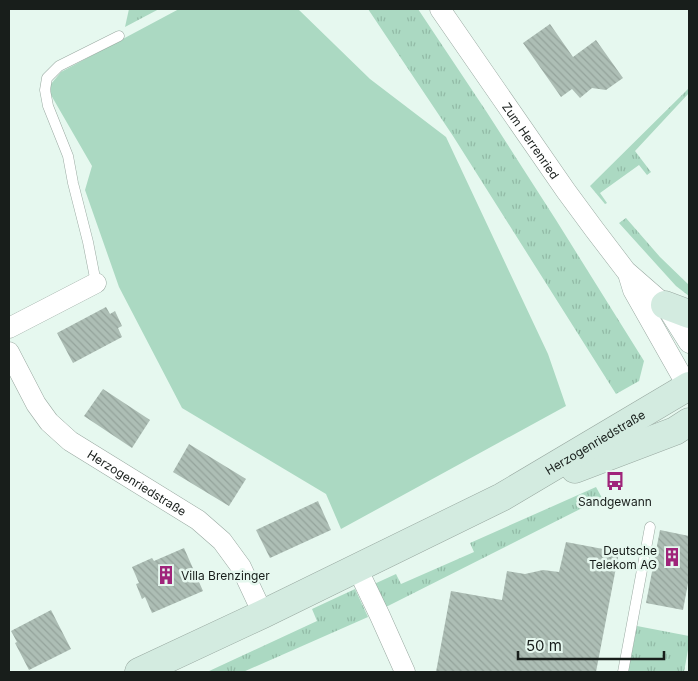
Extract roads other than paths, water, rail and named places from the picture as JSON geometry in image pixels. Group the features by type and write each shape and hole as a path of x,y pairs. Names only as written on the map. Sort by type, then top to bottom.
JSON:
{"street":[{"name":"Zum Herrenried","path":"440,9 566,191 626,271 677,309 689,343"},
{"name":"Zum Herrenried","path":"626,271 633,290 689,387"},
{"path":"9,328 96,283"},
{"name":"Herzogenriedstraße","path":"9,352 36,404 49,422 70,441 198,520 222,541 241,567 262,614"},
{"name":"Herzogenriedstraße","path":"139,672 502,497 689,387"},
{"name":"Herzogenriedstraße","path":"502,497 675,430 689,422"},
{"path":"357,568 405,672"}],"lane":[{"path":"96,283 68,156 48,106 45,90 48,78 59,66 119,36"},
{"path":"623,672 650,527"}],"place":[{"name":"Sandgewann","path":"615,481"},
{"name":"Deutsche Telekom AG","path":"672,557"},
{"name":"Villa Brenzinger","path":"166,575"}]}
